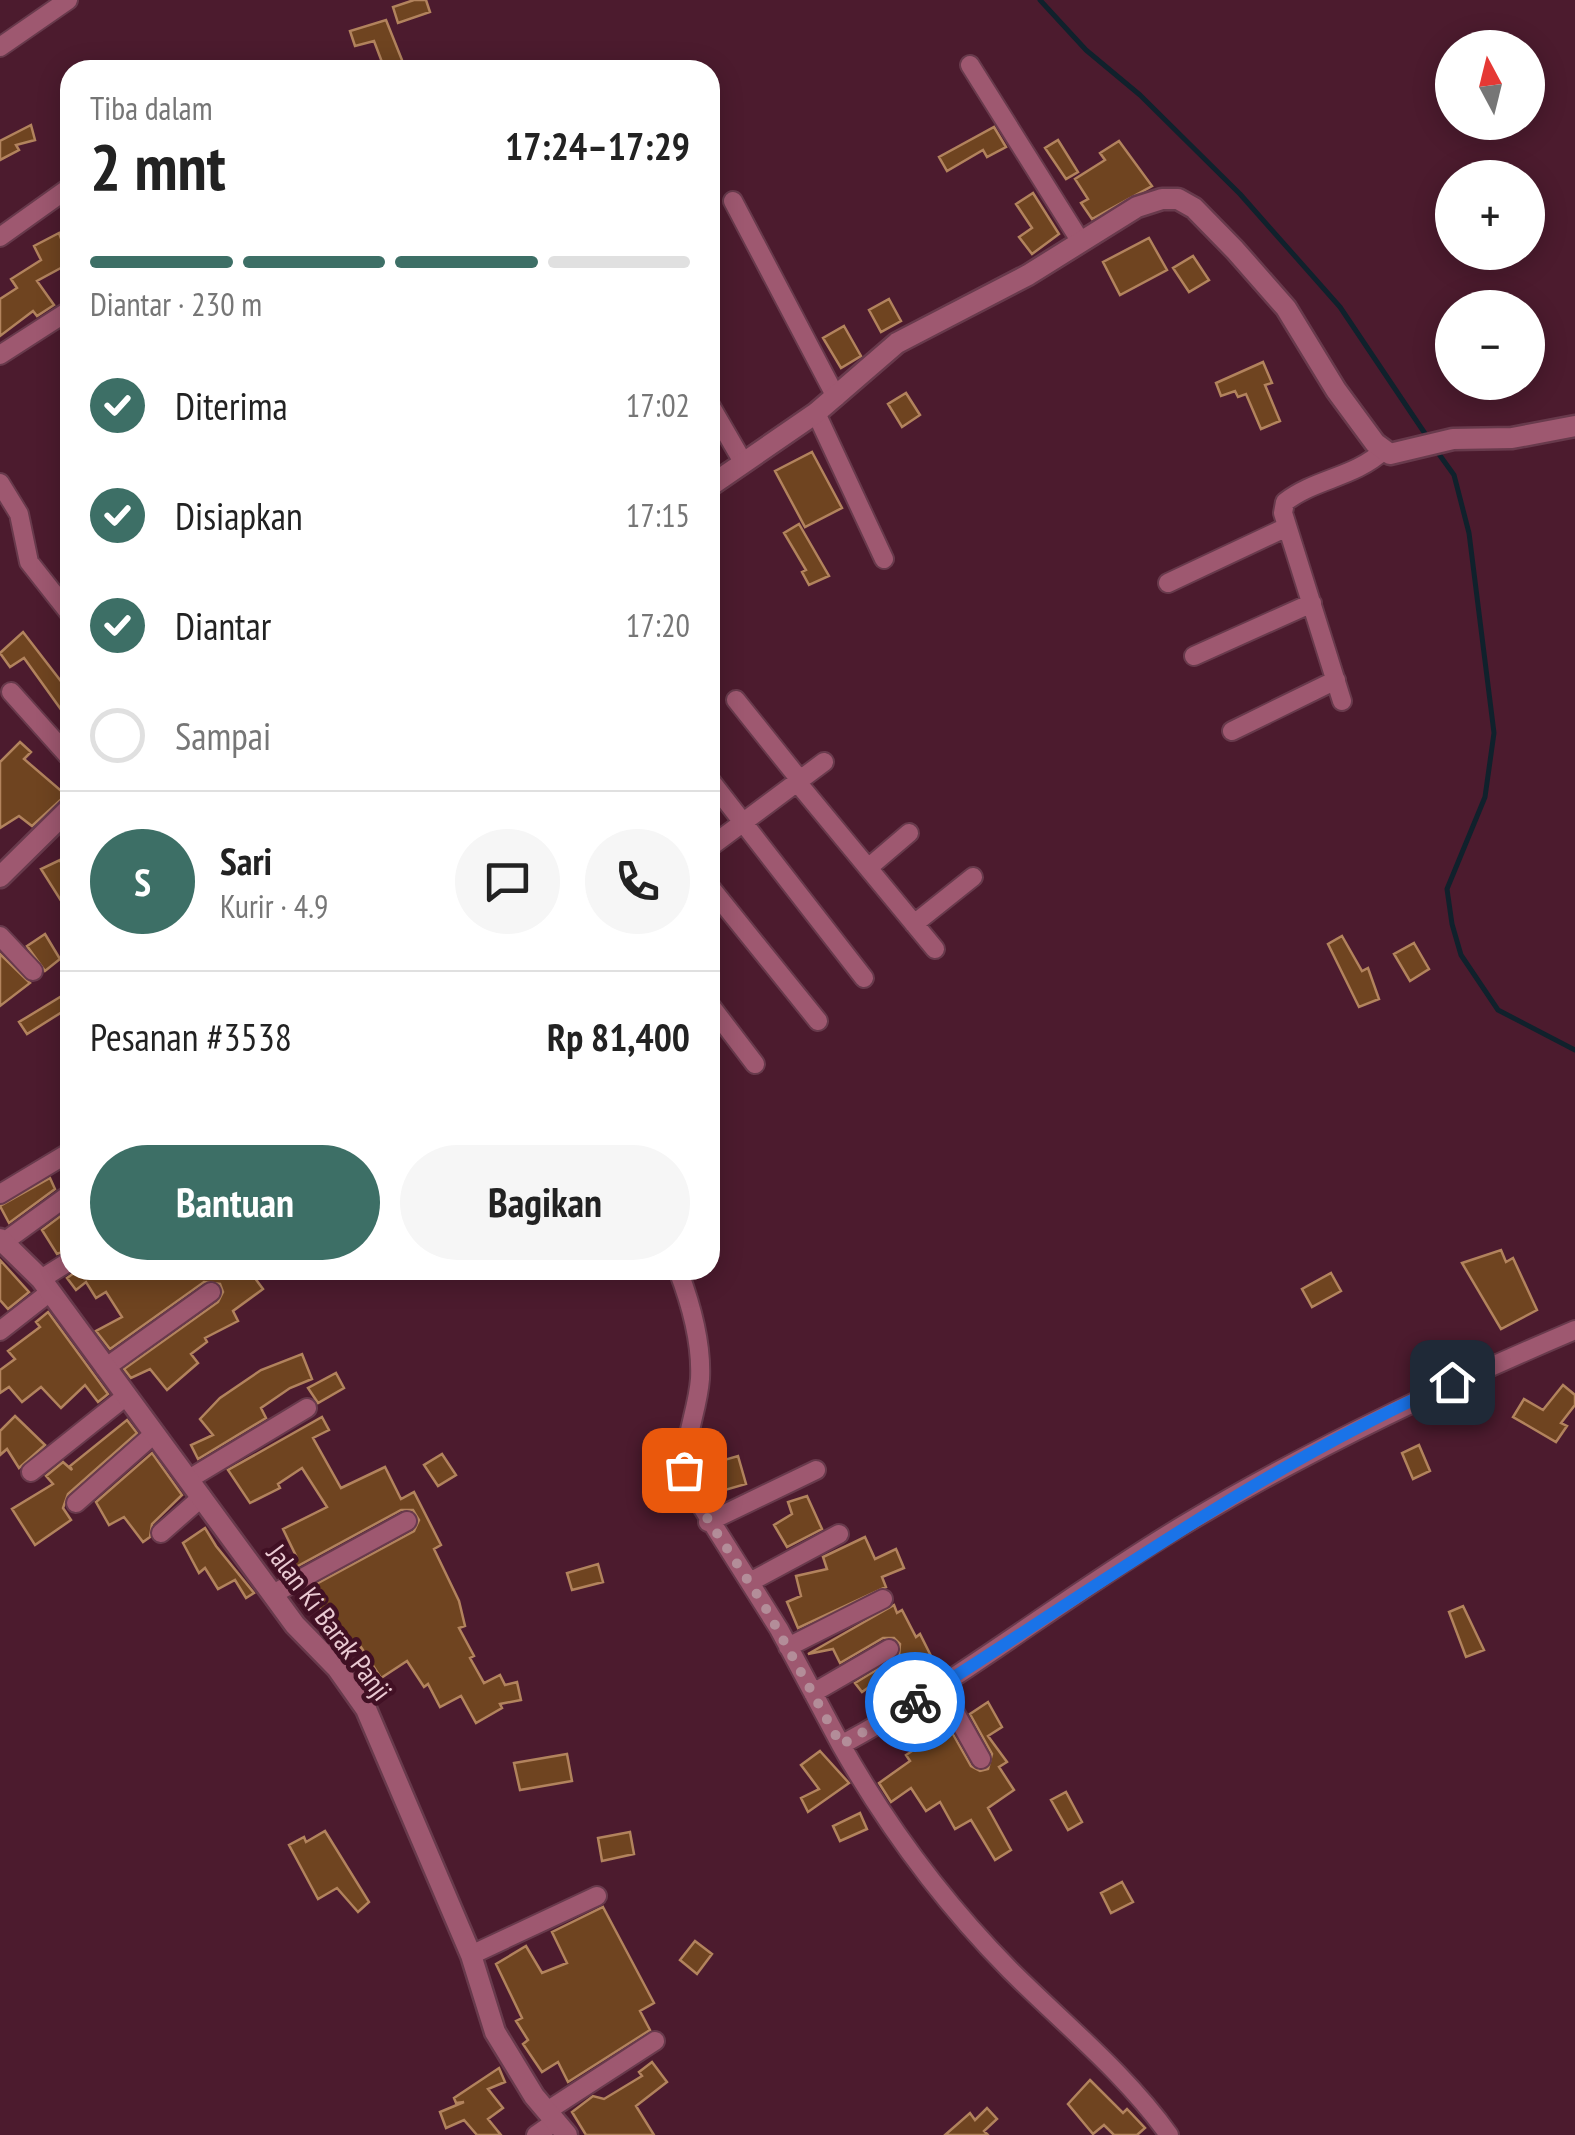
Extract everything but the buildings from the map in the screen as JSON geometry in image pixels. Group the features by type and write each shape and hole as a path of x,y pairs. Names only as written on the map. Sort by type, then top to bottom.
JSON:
{"street":[{"path":"0,47 68,0"},
{"path":"970,65 1081,242"},
{"path":"0,236 60,194"},
{"path":"720,479 836,397 897,344 1028,275 1149,201 1178,199 1194,208 1286,308 1336,390 1384,450 1398,455 1454,439 1512,438 1575,426"},
{"path":"732,200 836,397"},
{"path":"0,355 60,316"},
{"path":"816,412 884,559"},
{"path":"720,422 744,462"},
{"path":"1342,700 1287,526 1285,502 1358,471 1384,450"},
{"path":"0,482 19,514 29,562 60,601"},
{"path":"1168,583 1287,526"},
{"path":"1194,656 1312,603"},
{"path":"1232,732 1336,680"},
{"path":"11,692 60,747"},
{"path":"736,700 935,950"},
{"path":"720,840 824,762"},
{"path":"720,792 864,978"},
{"path":"0,877 60,818"},
{"path":"868,868 909,833"},
{"path":"914,924 973,877"},
{"path":"720,899 818,1021"},
{"path":"0,936 32,971"},
{"path":"720,1018 755,1064"},
{"path":"0,1194 60,1158"},
{"path":"2,1241 60,1201"},
{"name":"Jalan Ki Barak Panji","path":"2,1241 46,1285 273,1594 366,1709 471,1956 495,2032 557,2122"},
{"path":"0,1332 60,1271"},
{"path":"681,1280 695,1328 700,1367 685,1437 684,1470 708,1522 750,1582 841,1745 901,1840 976,1933 1143,2098 1169,2135"},
{"path":"105,1368 211,1292"},
{"path":"841,1745 940,1686 1188,1522 1355,1428 1575,1330"},
{"path":"31,1472 125,1397"},
{"path":"160,1533 195,1488 307,1408"},
{"path":"76,1503 154,1434"},
{"path":"708,1522 816,1470"},
{"path":"273,1594 408,1521"},
{"path":"750,1582 839,1534"},
{"path":"788,1647 884,1600"},
{"path":"813,1693 889,1648"},
{"path":"940,1686 981,1759"},
{"path":"471,1956 598,1896"},
{"path":"536,2135 655,2040"}],"waterway":[{"path":"1040,0 1086,50 1140,95 1240,194 1340,307 1430,441"},
{"path":"1436,450 1454,475 1469,533 1494,733 1485,797 1447,889 1452,924 1461,955 1498,1010 1575,1050"}],"way so far":[{"path":"684,1470 696,1501 764,1605 841,1745 915,1702"}],"route":[{"path":"915,1702 1188,1522 1355,1428 1452,1382"}]}
